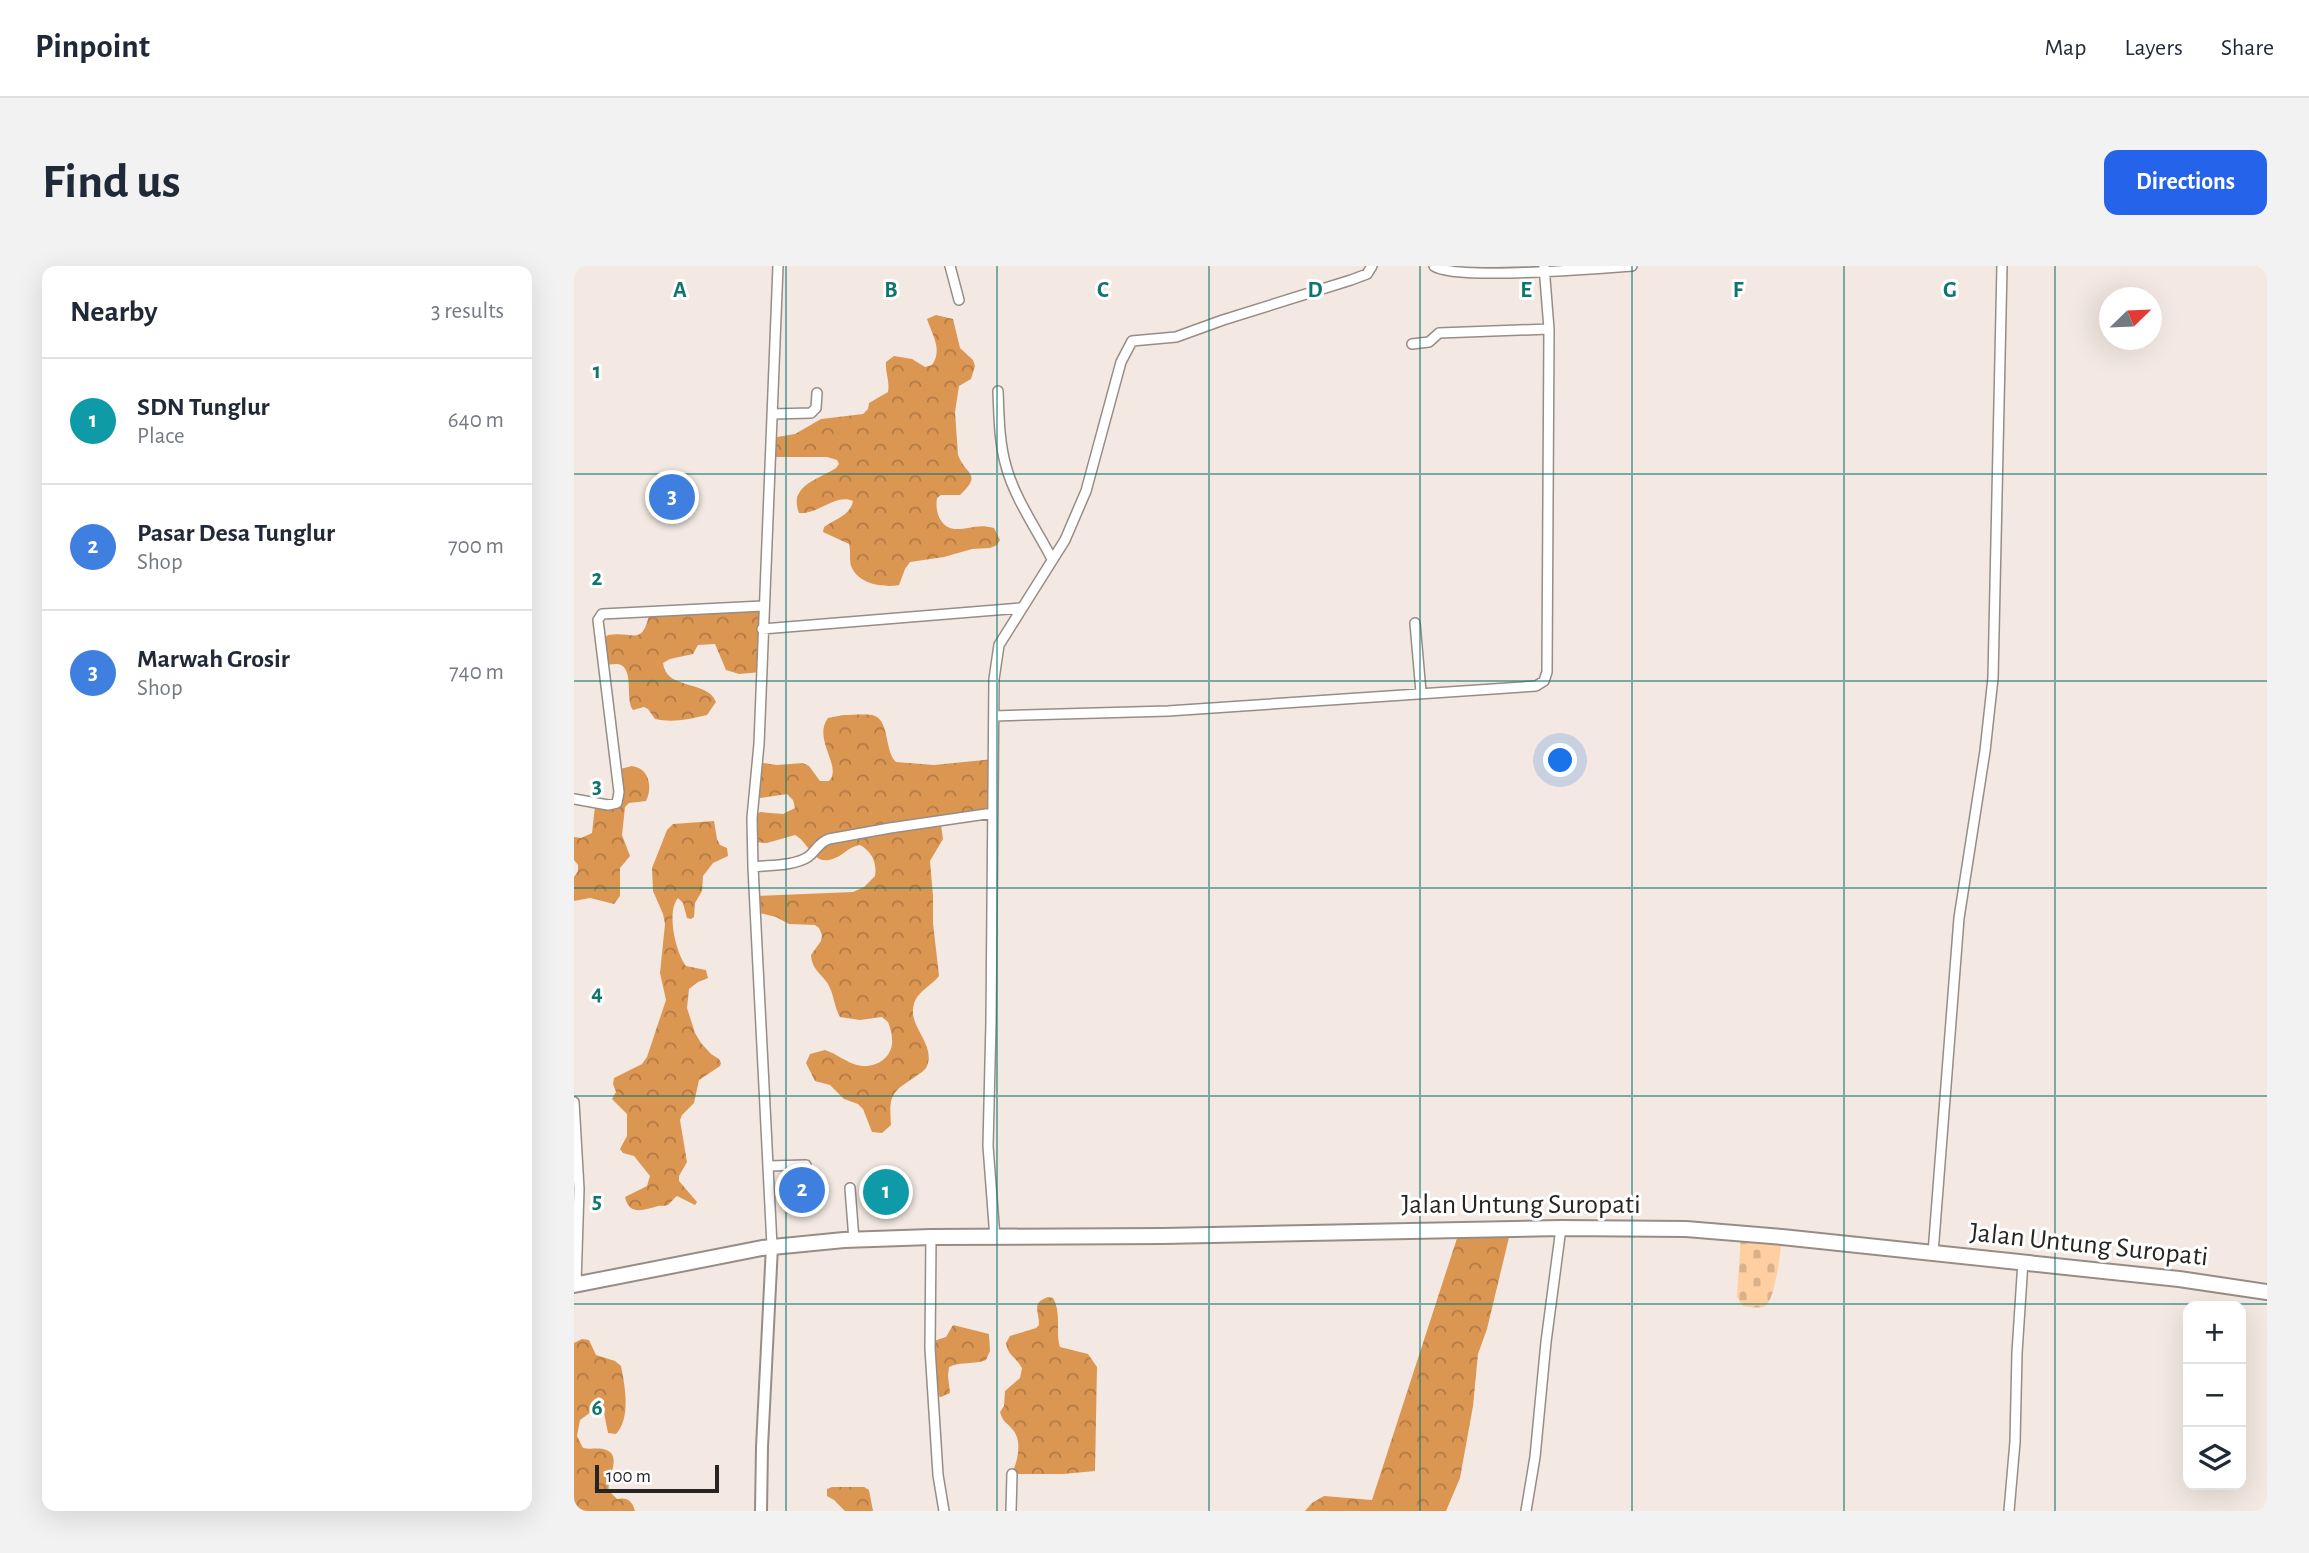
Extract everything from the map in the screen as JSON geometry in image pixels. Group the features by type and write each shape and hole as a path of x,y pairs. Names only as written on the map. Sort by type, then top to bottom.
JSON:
{"main road":[{"name":"Jalan Untung Suropati","path":"575,1284 772,1246 854,1240 1562,1228 1686,1229 2023,1261 2267,1292"}],"street":[{"path":"761,1511 772,1246 752,818 759,744 778,266"},
{"path":"950,266 959,300"},
{"path":"995,1238 988,1146 994,716 996,657 999,645 1071,529 1086,491 1121,362 1132,341 1176,337 1351,280 1367,274 1373,266"},
{"path":"1434,266 1451,272 1632,266"},
{"path":"1933,1253 1959,918 1985,751 1993,677 2002,266"},
{"path":"994,716 1168,711 1536,686 1544,681 1547,672 1549,330 1544,268"},
{"path":"1412,344 1429,342 1439,333 1549,330"},
{"path":"998,391 999,421 1010,480 1052,559"},
{"path":"772,414 811,413 816,408 817,393"},
{"path":"574,799 617,803 619,792 597,620 599,616 629,612 763,606"},
{"path":"762,629 1020,608"},
{"path":"1415,623 1421,692"},
{"path":"753,867 797,861 807,857 821,842 829,839 993,813"},
{"path":"574,1102 579,1189 575,1284"},
{"path":"769,1166 806,1165"},
{"path":"850,1188 854,1240"},
{"path":"1526,1511 1535,1457 1546,1342 1562,1228"},
{"path":"930,1237 930,1348 944,1511"},
{"path":"2009,1511 2015,1442 2023,1261"},
{"path":"1011,1511 1012,1474"}],"green space":[{"path":"936,315 953,319 960,348 973,360 975,366 971,379 959,386 955,412 958,455 971,475 971,482 960,495 941,495 937,498 938,513 949,528 994,528 1000,540 990,548 972,549 910,562 899,585 879,585 865,581 854,572 850,563 849,544 823,532 824,527 849,510 853,501 840,500 813,511 799,513 797,504 801,490 836,468 839,464 837,460 827,457 770,457 771,438 795,434 821,419 863,414 869,403 888,392 886,362 894,356 912,359 925,367 932,365 937,348 927,319"},
{"path":"763,606 761,672 739,674 726,670 715,644 698,645 693,654 663,663 671,678 711,695 716,702 707,715 668,721 655,719 644,707 633,710 625,669 619,664 603,665 600,641 608,635 640,634 650,611"},
{"path":"843,715 878,717 896,762 934,765 994,759 993,813 941,825 943,839 930,861 939,976 918,996 913,1012 929,1058 925,1069 893,1095 891,1125 882,1133 872,1132 863,1109 858,1104 844,1099 830,1085 815,1081 806,1063 810,1054 825,1050 857,1065 870,1066 882,1061 892,1046 888,1022 882,1017 860,1020 840,1017 830,988 812,960 811,955 821,941 819,928 815,925 789,924 776,917 756,912 755,896 853,892 864,887 875,876 873,858 860,845 835,858 822,860 795,835 767,843 753,842 752,818 760,812 783,814 795,808 793,800 787,794 754,799 757,762 777,765 803,763 809,766 820,781 829,781 832,768 823,735 824,726 828,718"},
{"path":"632,766 646,774 649,790 646,801 629,803 625,807 622,835 630,856 620,868 620,896 614,904 590,898 574,901 574,877 578,865 574,860 574,837 581,838 592,833 595,806 617,803 616,770"},
{"path":"714,821 717,839 720,845 727,848 728,856 713,863 703,876 702,891 695,903 694,917 687,918 683,903 678,898 673,913 674,932 682,960 686,966 706,970 708,978 689,989 687,1008 695,1033 721,1063 699,1080 694,1103 680,1120 687,1162 679,1181 697,1202 695,1205 677,1196 669,1204 638,1210 630,1207 625,1197 647,1186 650,1176 634,1156 623,1153 620,1149 627,1136 627,1114 612,1099 616,1092 614,1078 642,1064 647,1057 666,1000 660,973 665,924 653,891 652,868 667,830 673,824"},
{"path":"1460,1229 1511,1229 1487,1329 1478,1354 1473,1406 1460,1478 1446,1511 1305,1511 1324,1496 1372,1500"},
{"path":"1741,1234 1782,1237 1775,1285 1769,1302 1763,1307 1743,1306 1737,1297"},
{"path":"1048,1297 1053,1298 1056,1304 1060,1347 1088,1354 1097,1367 1095,1471 1012,1474 1017,1458 1018,1440 1000,1412 1004,1406 1005,1391 1020,1378 1022,1368 1008,1351 1006,1343 1010,1336 1039,1325 1037,1308 1039,1302"},
{"path":"953,1325 989,1334 990,1351 986,1360 949,1367 950,1393 941,1397 933,1395 934,1341 946,1337"},
{"path":"582,1339 589,1340 596,1355 615,1361 621,1366 625,1411 621,1427 616,1434 608,1433 604,1413 595,1409 580,1420 577,1436 583,1448 603,1449 611,1453 614,1462 609,1491 617,1499 629,1500 635,1511 574,1511 574,1343"},
{"path":"864,1487 869,1490 873,1511 845,1511 827,1496 827,1489"}],"place":[{"name":"Marwah Grosir","path":"672,497"},
{"name":"Pasar Desa Tunglur","path":"802,1190"},
{"name":"SDN Tunglur","path":"886,1192"}]}
